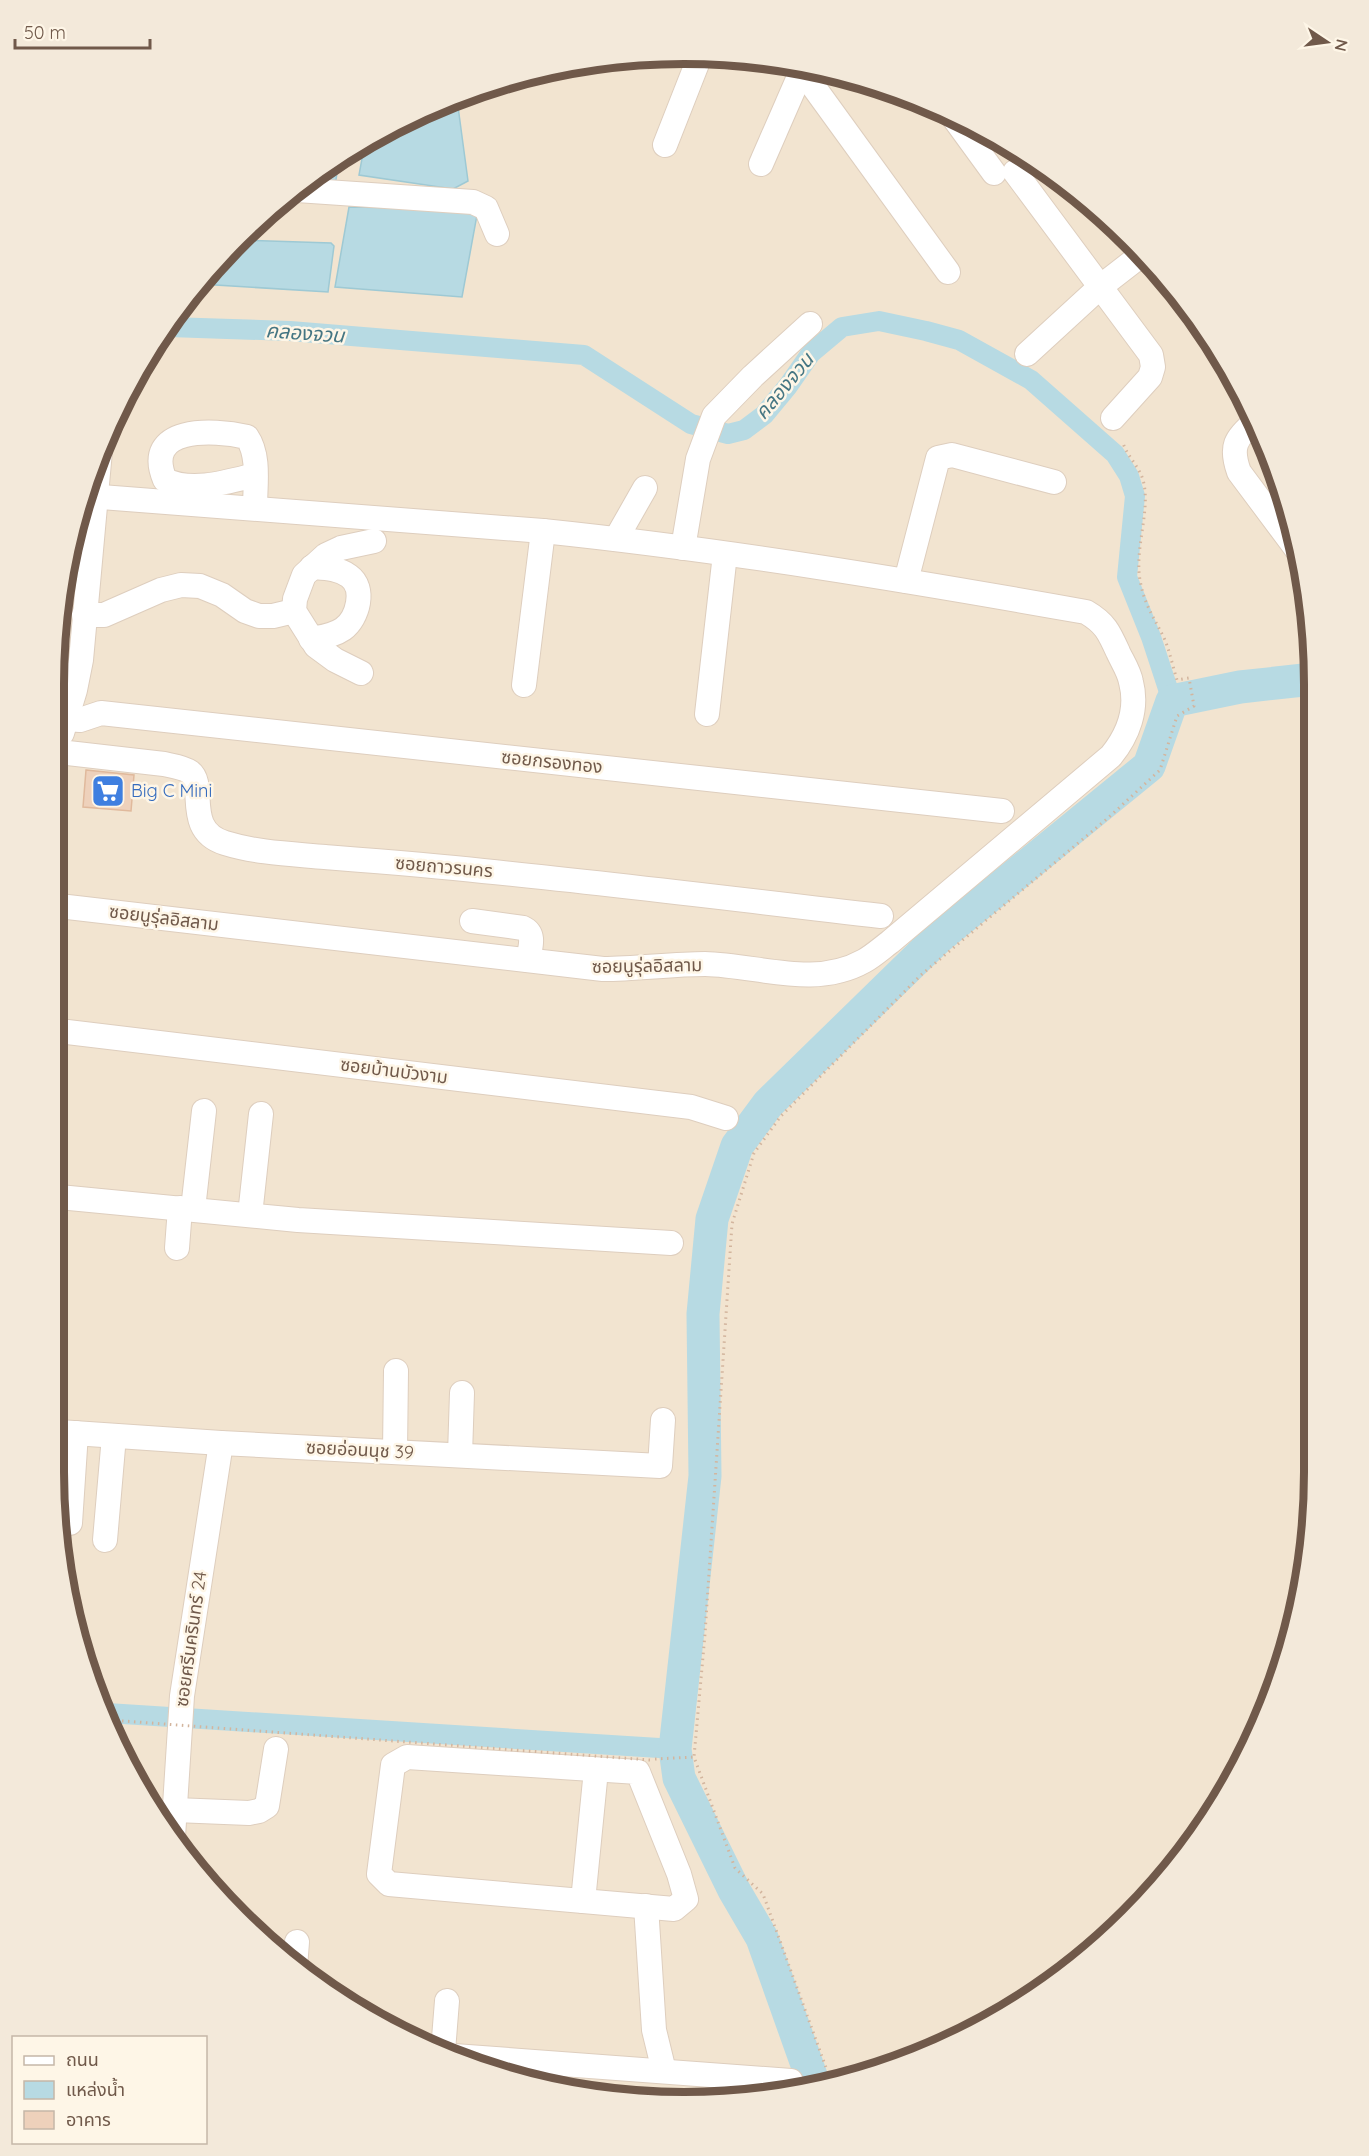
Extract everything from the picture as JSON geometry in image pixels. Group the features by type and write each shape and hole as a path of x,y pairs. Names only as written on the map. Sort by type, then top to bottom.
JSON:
{"street":[{"path":"665,145 697,65"},
{"path":"761,164 798,75"},
{"path":"806,76 948,272"},
{"path":"969,134 1005,173 1100,287 1151,355 1153,367 1150,377 1113,418"},
{"path":"310,191 473,202 486,208 497,234"},
{"path":"1027,354 1100,287 1136,259"},
{"path":"683,548 698,459 714,416 753,376 810,324"},
{"path":"1249,428 1236,441 1234,460 1239,472 1286,534"},
{"path":"94,496 616,538 906,581 938,458 952,455 1054,482"},
{"path":"255,475 255,508"},
{"path":"616,538 645,488"},
{"path":"64,727 81,660 91,505"},
{"path":"524,685 543,531"},
{"path":"361,673 325,654 311,639 294,611 297,589 304,575 312,567 326,555 341,548 374,541"},
{"path":"707,714 725,554"},
{"path":"311,639 333,634 345,628 356,611 358,590 351,577 342,572 312,567"},
{"name":"ซอยนูรุ่ลอิสลาม","path":"64,907 603,969 705,964 812,976 833,973 864,962 1111,756 1124,740 1133,712 1131,681 1101,620 1086,612 906,581"},
{"path":"84,615 104,615 161,590 181,585 200,586 222,595 245,611 259,616 273,616 294,611"},
{"path":"75,690 91,701 101,713"},
{"name":"ซอยกรองทอง","path":"66,719 89,718 101,713 1002,811"},
{"name":"ซอยถาวรนคร","path":"64,753 181,768 191,773 196,780 196,799 202,825 209,836 225,843 267,852 495,872 881,916"},
{"path":"472,921 523,928 529,931 532,936 528,960"},
{"name":"ซอยบ้านบัวงาม","path":"64,1032 680,1106 726,1118"},
{"path":"177,1248 204,1111"},
{"path":"250,1215 261,1114"},
{"path":"64,1197 386,1226 671,1243"},
{"path":"395,1452 396,1371"},
{"path":"460,1455 462,1393"},
{"name":"ซอยอ่อนนุช 39","path":"68,1432 221,1443 660,1466 663,1420"},
{"path":"68,1432 70,1523"},
{"path":"105,1540 114,1436"},
{"name":"ซอยศรีนครินทร์ 24","path":"174,1824 182,1695 221,1443"},
{"path":"176,1810 249,1813 259,1811 267,1806 276,1749"},
{"path":"407,1757 596,1770 638,1772 679,1874 686,1899 674,1909 389,1884 379,1874 393,1765 407,1757"},
{"path":"583,1901 596,1770"},
{"path":"646,1906 654,2030 664,2071"},
{"path":"296,1954 297,1942"},
{"path":"444,2043 447,2001"},
{"path":"508,2066 664,2071 791,2080"}],"path":[{"path":"828,2074 763,1894 735,1868 694,1757 705,1634 732,1224 754,1153 781,1116 921,975 1108,818 1160,770 1177,716 1194,706 1189,678 1177,680 1166,643 1148,610 1140,583 1139,553 1144,485 1140,472 1123,443"},
{"path":"117,1720 179,1723 650,1760 694,1757"}],"shaded area":[{"path":"684,64 725,66 805,76 884,97 922,112 959,128 1029,169 1093,218 1123,246 1151,276 1200,340 1241,410 1272,485 1293,564 1299,604 1304,684 1303,1512 1293,1592 1272,1671 1241,1746 1200,1816 1151,1880 1093,1938 1029,1987 959,2028 922,2044 884,2059 845,2070 805,2080 765,2086 684,2092 604,2086 564,2080 485,2059 410,2028 340,1987 276,1938 246,1910 218,1880 169,1816 128,1746 97,1671 76,1592 70,1552 64,1472 64,684 66,644 76,564 97,485 128,410 169,340 218,276 246,246 276,218 340,169 410,128 447,112 485,97 564,76 644,66"}],"water":[{"path":"458,108 468,181 453,189 359,175 363,155 410,128"},
{"path":"337,171 335,186 319,184"},
{"path":"349,207 473,209 477,215 462,297 335,287"},
{"path":"252,240 331,243 334,246 328,292 211,285"}],"building":[{"path":"66,646 72,647 70,660 65,660"},
{"name":"Big C Mini","path":"86,770 134,775 131,811 83,807"}],"waterway":[{"name":"คลองจวน","path":"178,327 290,331 584,355 691,424 728,434 744,430 764,415 811,353 842,327 879,321 959,340 1031,380 1115,454 1129,476 1135,496 1127,577 1151,637 1172,701"},
{"path":"812,2078 762,1938 734,1890 679,1778 675,1749 705,1476 703,1314 712,1219 737,1146 768,1104 938,938 1149,766 1172,701 1240,687 1304,680"},
{"path":"114,1713 675,1749"}],"place":[{"name":"Big C Mini","path":"108,791"}]}
